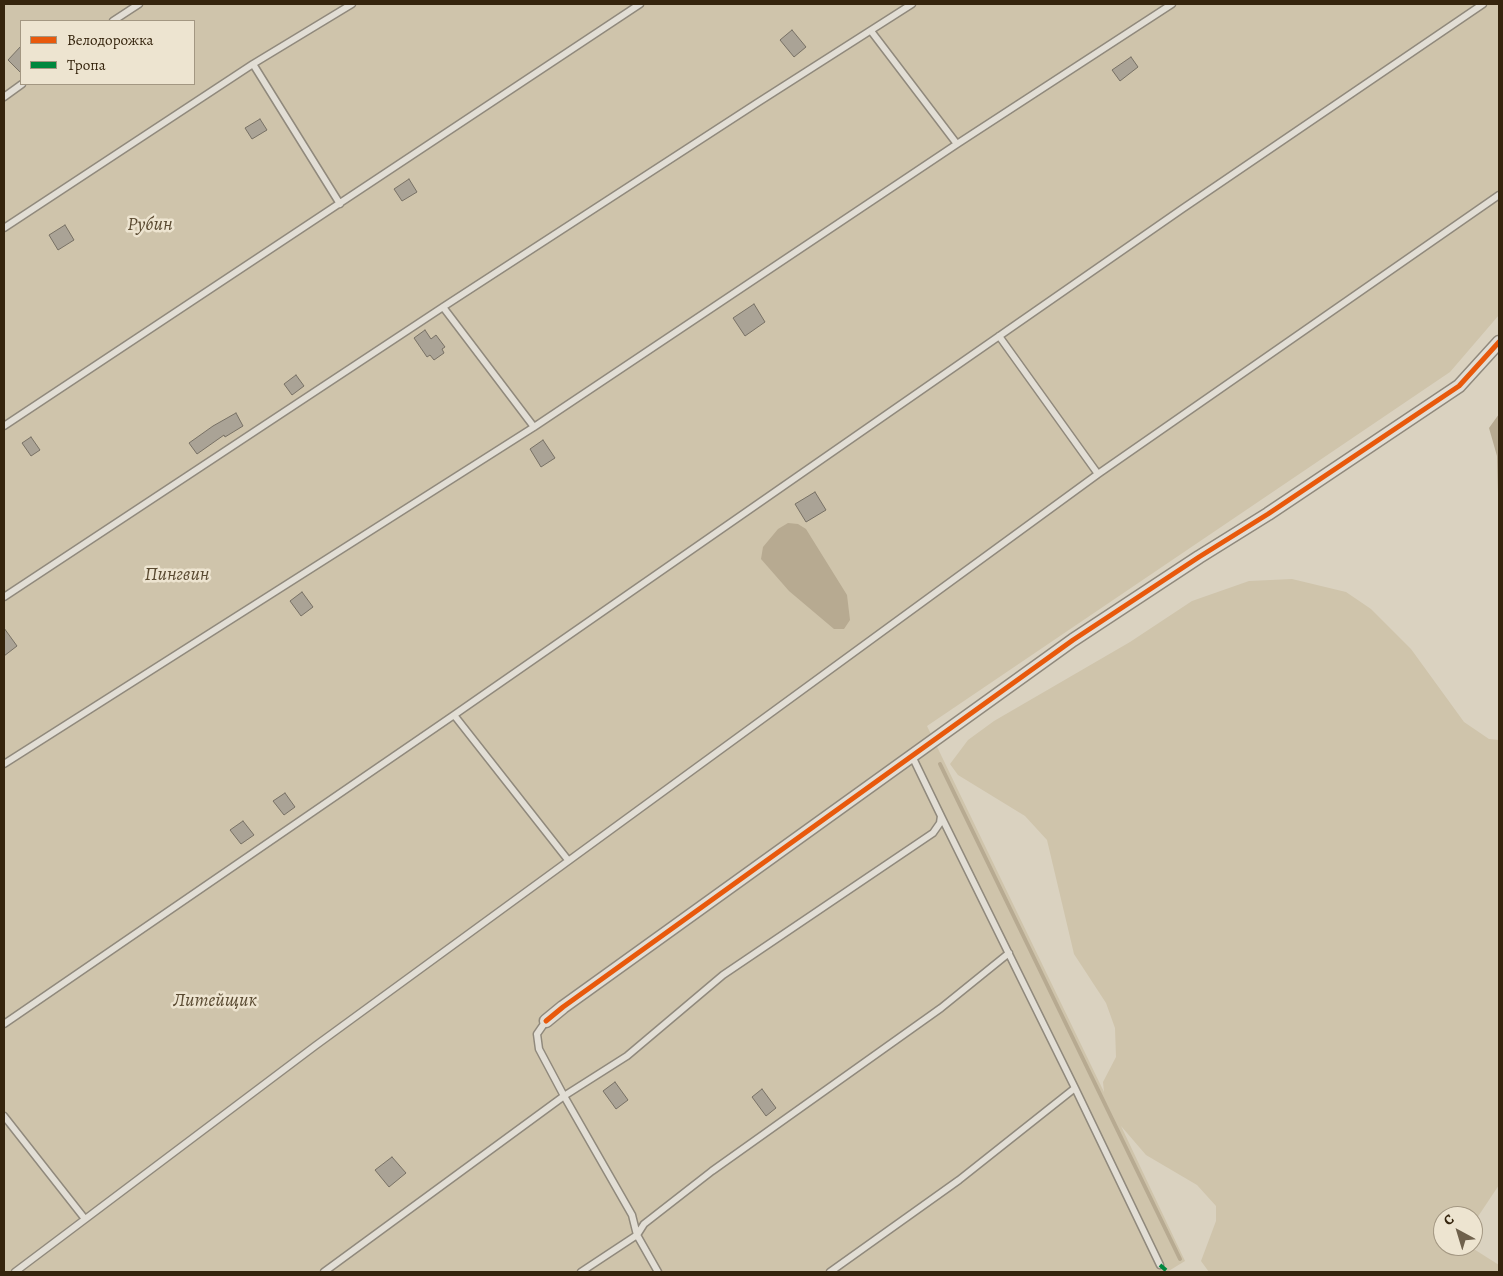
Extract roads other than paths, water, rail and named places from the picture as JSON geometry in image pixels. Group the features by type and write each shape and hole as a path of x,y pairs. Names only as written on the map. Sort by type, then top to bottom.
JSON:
{"street":[{"path":"546,1021 1073,640 1268,514 1459,386 1499,342"}],"lane":[{"path":"115,20 139,4"},
{"path":"4,228 253,64 352,4"},
{"path":"4,426 640,4"},
{"path":"4,598 443,307 912,4"},
{"path":"4,764 534,427 957,144 1172,4"},
{"path":"4,1024 1483,4"},
{"path":"871,31 957,144"},
{"path":"253,64 340,204"},
{"path":"4,97 21,85"},
{"path":"15,1272 315,1046 1098,474 1499,195"},
{"path":"443,307 534,427"},
{"path":"999,336 1098,474"},
{"path":"454,714 568,860"},
{"path":"912,756 1160,1265"},
{"path":"324,1272 564,1096 626,1056 722,975 934,833 940,823 941,816"},
{"path":"581,1272 637,1235 644,1224 712,1170 941,1008 1009,953"},
{"path":"546,1021 537,1034 539,1049 632,1215 637,1235 658,1272"},
{"path":"830,1272 959,1180 1075,1088"},
{"path":"4,1116 85,1218"}],"waterway":[{"path":"940,764 1180,1259"}],"park label":[{"name":"Рубин","path":"150,225"},
{"name":"Пингвин","path":"177,575"},
{"name":"Литейщик","path":"215,1001"}]}
